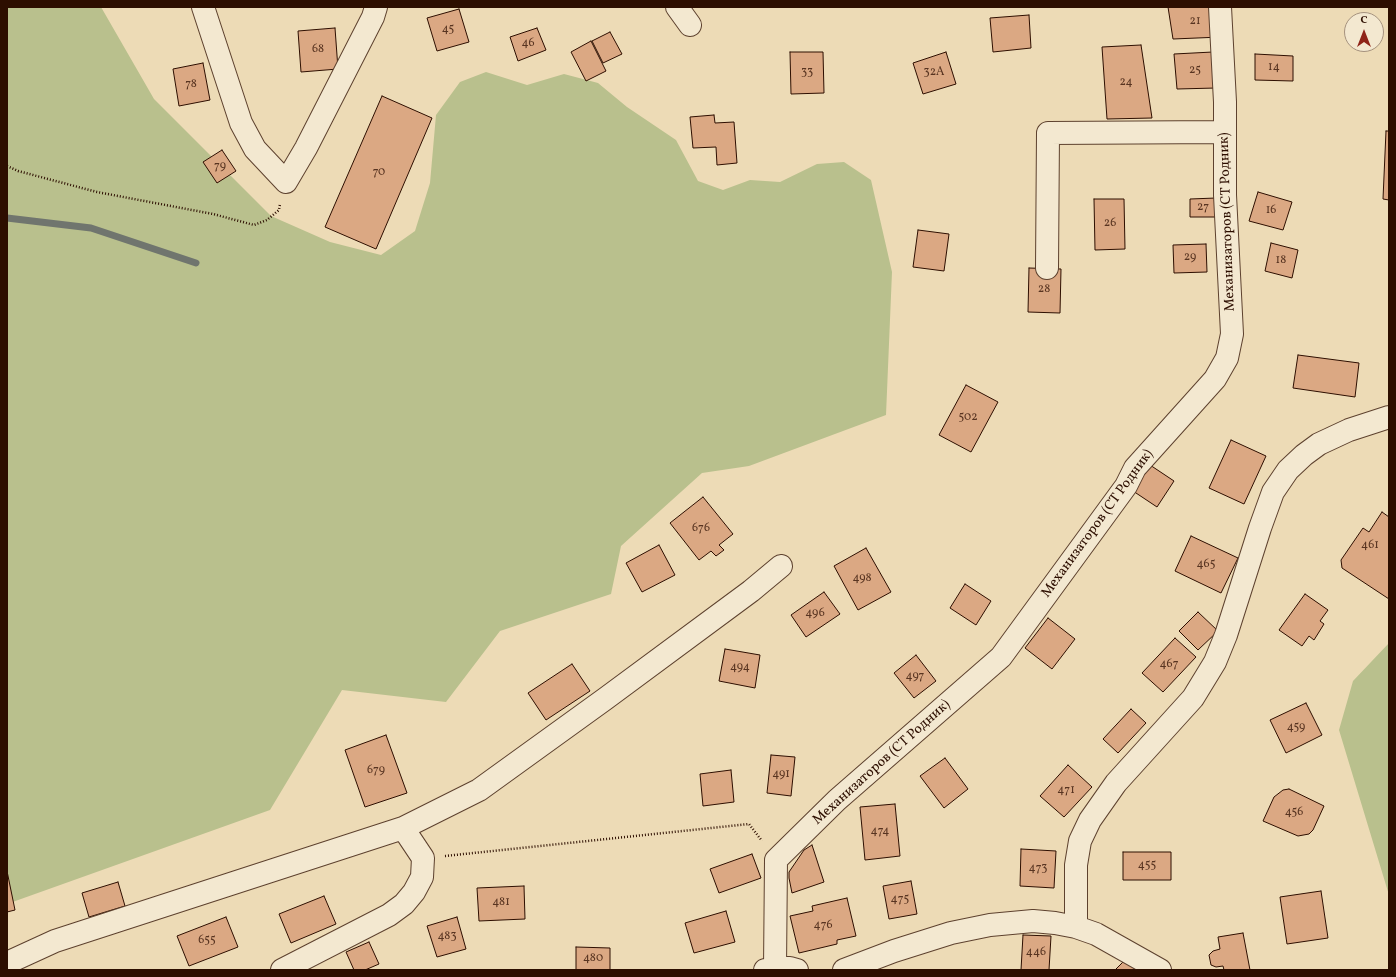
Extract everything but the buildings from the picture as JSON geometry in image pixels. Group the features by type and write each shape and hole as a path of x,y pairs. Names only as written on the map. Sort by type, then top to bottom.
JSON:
{"lane":[{"path":"203,7 241,123 255,149 286,182 306,148 373,17 376,7"},
{"path":"677,7 690,25"},
{"name":"Механизаторов (СТ Родник)","path":"776,860 837,800 1001,657 1126,486 1135,468 1215,379 1227,358 1232,334 1225,195 1225,102 1220,7"},
{"path":"1047,268 1048,133 1225,132"},
{"path":"1076,928 1076,864 1080,841 1090,820 1116,783 1193,698 1215,662 1226,635 1273,492 1288,470 1304,455 1319,444 1349,430 1389,417"},
{"path":"7,964 55,941 403,828 479,790 751,591 781,566"},
{"path":"282,970 388,915 404,904 414,892 422,877 423,858 403,828"},
{"path":"776,860 770,969 798,970"},
{"path":"844,970 894,951 951,933 990,925 1033,921 1055,923 1096,934 1160,970"}],"path":[{"path":"7,166 18,171 98,192 213,214 254,225 267,220 279,210 286,182"},
{"path":"423,858 749,824 776,860"}],"green space":[{"path":"7,7 101,7 154,99 271,216 330,242 381,255 415,231 430,183 436,115 460,82 486,72 527,85 564,74 598,83 627,107 676,140 698,181 723,190 750,180 780,182 817,164 844,162 871,180 892,272 886,415 749,466 702,473 621,546 611,594 500,631 446,702 342,690 270,810 7,904"},
{"path":"1389,643 1389,895 1339,730 1353,681"}],"waterway":[{"path":"7,218 91,228 196,263"}]}
